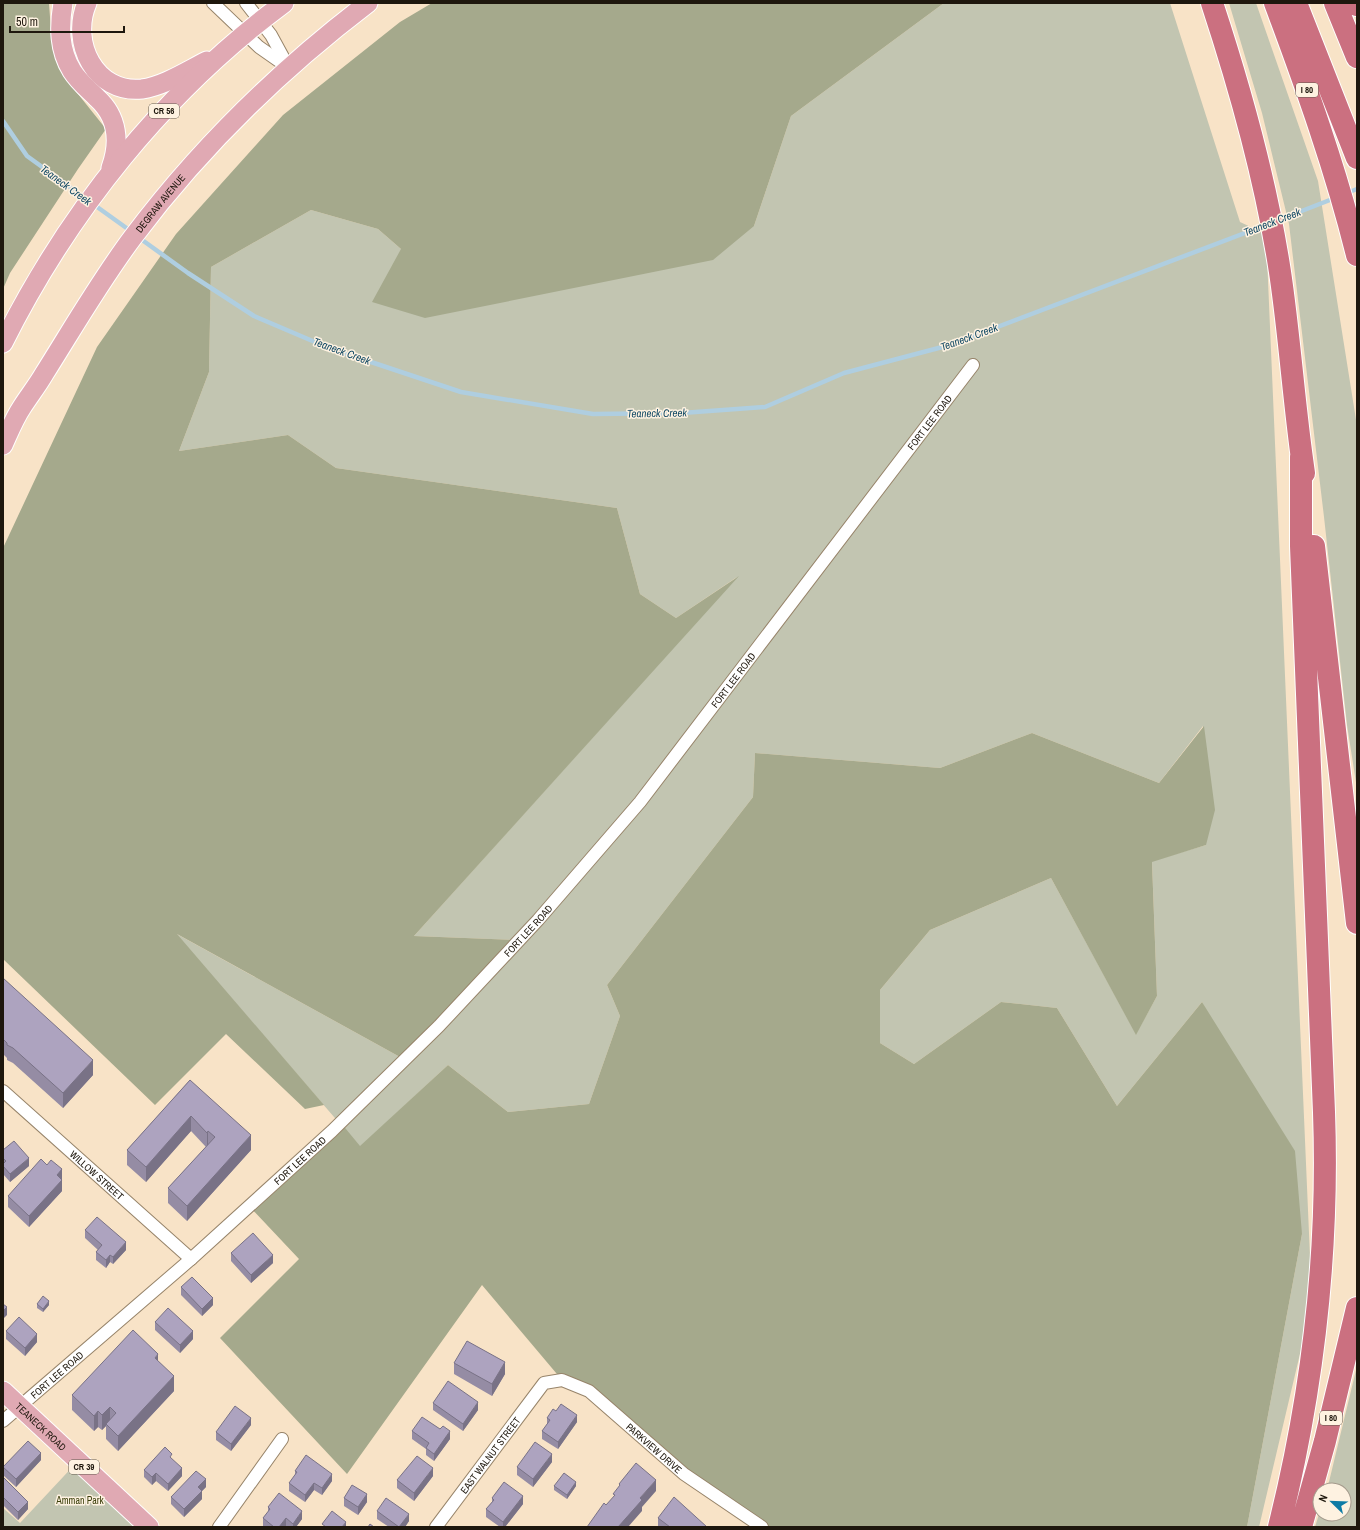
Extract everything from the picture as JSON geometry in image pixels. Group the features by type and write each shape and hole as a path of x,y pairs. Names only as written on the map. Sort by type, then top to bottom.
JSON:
{"highway":[{"path":"1212,3 1247,119 1275,242 1288,331 1301,458 1317,570 1357,923"},
{"name":"I 80","path":"1276,3 1299,67 1335,179 1357,255"},
{"path":"1296,3 1357,158"},
{"path":"1335,3 1357,57"},
{"path":"1279,1527 1299,1437 1312,1360 1320,1276 1325,1186 1324,1112 1301,546 1301,458"},
{"name":"I 80","path":"1301,1527 1327,1434 1357,1308"}],"main road":[{"path":"63,3 60,35 67,63 77,79 108,110 115,124 116,148 104,180"},
{"path":"87,3 80,24 81,43 84,52 97,71 108,80 118,85 135,89 150,87 222,54"},
{"name":"CR 56","path":"3,344 40,275 74,222 104,180 164,110 244,34 284,3"},
{"name":"DEGRAW AVENUE","path":"3,445 22,407 45,374 86,304 145,221 220,135 289,68 368,3"},
{"name":"TEANECK ROAD","path":"3,1391 149,1527"}],"street":[{"path":"213,3 259,47 289,68"},
{"path":"246,3 260,21 289,68"},
{"name":"FORT LEE ROAD","path":"3,1422 19,1406 191,1259 332,1131 439,1026 538,920 620,827 973,365"},
{"name":"WILLOW STREET","path":"3,1091 191,1259"},
{"name":"PARKVIEW DRIVE","path":"544,1383 562,1380 589,1391 684,1474 762,1527"},
{"name":"EAST WALNUT STREET","path":"436,1527 544,1383"},
{"path":"218,1527 282,1439"}],"green space":[{"path":"3,3 49,3 52,45 74,89 106,129 10,273 3,289"},
{"path":"432,3 944,3 791,116 754,226 713,260 425,318 372,302 401,249 378,229 311,210 211,267 209,372 179,451 288,435 336,468 617,508 640,594 676,618 739,576 414,936 514,940 400,1057 177,934 324,1105 305,1109 226,1034 155,1105 3,959 3,548 97,347 176,234 283,115 400,22"},
{"path":"944,3 1170,3 1240,222 1266,234 1312,1303 1259,1527 1247,1527 1302,1234 1202,1002 1117,1106 1057,1008 1001,1002 914,1064 880,1043 880,990 930,930 1051,878 1136,1034 1157,996 1152,861 1206,845 1203,726 1159,783 1032,733 940,768 755,753 753,797 607,985 620,1016 589,1104 508,1112 448,1065 360,1147 175,933 400,1057 514,940 414,936 737,577 676,618 640,594 617,508 336,468 288,435 179,451 209,372 211,267 311,210 378,229 401,249 754,226 791,116"},
{"path":"1229,3 1256,3 1318,181 1357,426 1357,789 1347,725 1289,224 1262,113"},
{"path":"1204,726 1215,810 1206,845 1152,862 1157,996 1136,1035 1051,878 930,930 880,990 880,1043 914,1064 1001,1002 1057,1008 1117,1106 1202,1002 1295,1151 1302,1234 1247,1527 762,1527 736,1511 589,1391 562,1380 482,1285 347,1474 220,1338 299,1259 249,1206 341,1123 360,1146 448,1065 508,1112 589,1104 620,1016 607,985 753,797 755,753 940,768 1032,733 1159,783"},
{"path":"1357,1366 1357,1527 1315,1527 1317,1522 1352,1522 1352,1482 1329,1482"},
{"name":"Amman Park","path":"78,1461 149,1527 3,1527 3,1508 20,1523"}],"building":[{"path":"3,978 93,1060 63,1093 13,1048 7,1045 3,1039"},
{"path":"190,1080 251,1135 187,1206 168,1188 215,1137 208,1131 207,1133 191,1116 146,1167 127,1150"},
{"path":"14,1141 29,1158 10,1174 3,1166 6,1161 3,1158 3,1150"},
{"path":"41,1159 47,1165 51,1160 62,1169 57,1175 62,1180 29,1216 8,1196"},
{"path":"97,1217 126,1242 113,1257 110,1255 106,1260 96,1252 102,1245 85,1230"},
{"path":"253,1233 273,1255 251,1275 231,1253"},
{"path":"192,1277 213,1298 202,1309 181,1287"},
{"path":"43,1296 49,1301 43,1309 37,1304"},
{"path":"3,1304 7,1307 3,1311"},
{"path":"168,1308 193,1331 180,1345 155,1322"},
{"path":"19,1317 37,1334 25,1348 6,1331"},
{"path":"133,1330 158,1354 155,1358 174,1376 118,1436 106,1424 116,1413 110,1407 102,1415 98,1411 94,1416 72,1395"},
{"path":"467,1341 505,1362 492,1384 454,1363"},
{"path":"448,1381 478,1402 463,1424 433,1403"},
{"path":"561,1404 577,1415 558,1442 542,1431 550,1420 547,1418 553,1409 556,1411"},
{"path":"235,1406 251,1418 231,1444 216,1432"},
{"path":"422,1417 440,1429 443,1426 450,1431 434,1454 426,1448 429,1443 412,1431"},
{"path":"28,1441 41,1453 16,1479 3,1467"},
{"path":"535,1442 552,1454 533,1479 517,1467"},
{"path":"165,1447 172,1454 170,1457 182,1468 168,1484 156,1473 152,1477 144,1470"},
{"path":"306,1455 332,1474 322,1488 314,1483 305,1495 289,1483"},
{"path":"417,1456 433,1468 414,1493 397,1480"},
{"path":"636,1463 656,1480 640,1498 642,1500 618,1527 587,1527 604,1503 606,1505 615,1495 613,1494 620,1485 619,1484"},
{"path":"196,1471 206,1479 198,1487 202,1491 184,1509 171,1497"},
{"path":"564,1473 576,1482 567,1495 554,1486"},
{"path":"3,1477 28,1502 18,1512 3,1497"},
{"path":"504,1482 523,1496 503,1522 486,1509 494,1500 492,1498"},
{"path":"352,1485 367,1494 358,1507 344,1498"},
{"path":"279,1493 302,1511 293,1524 286,1518 279,1527 274,1527 263,1518 270,1509 268,1507"},
{"path":"674,1497 707,1527 670,1527 658,1518"},
{"path":"386,1498 409,1514 399,1527 377,1511"},
{"path":"332,1511 346,1522 342,1527 326,1527 322,1524"}],"waterway":[{"name":"Teaneck Creek","path":"3,121 27,156 85,198"},
{"name":"Teaneck Creek","path":"1347,193 1357,189"},
{"name":"Teaneck Creek","path":"1276,221 1335,198"},
{"name":"Teaneck Creek","path":"93,204 132,232"},
{"name":"Teaneck Creek","path":"138,237 188,273 254,316 329,348 461,392 593,414 682,413 765,407 844,373 950,345 1266,225"}]}
